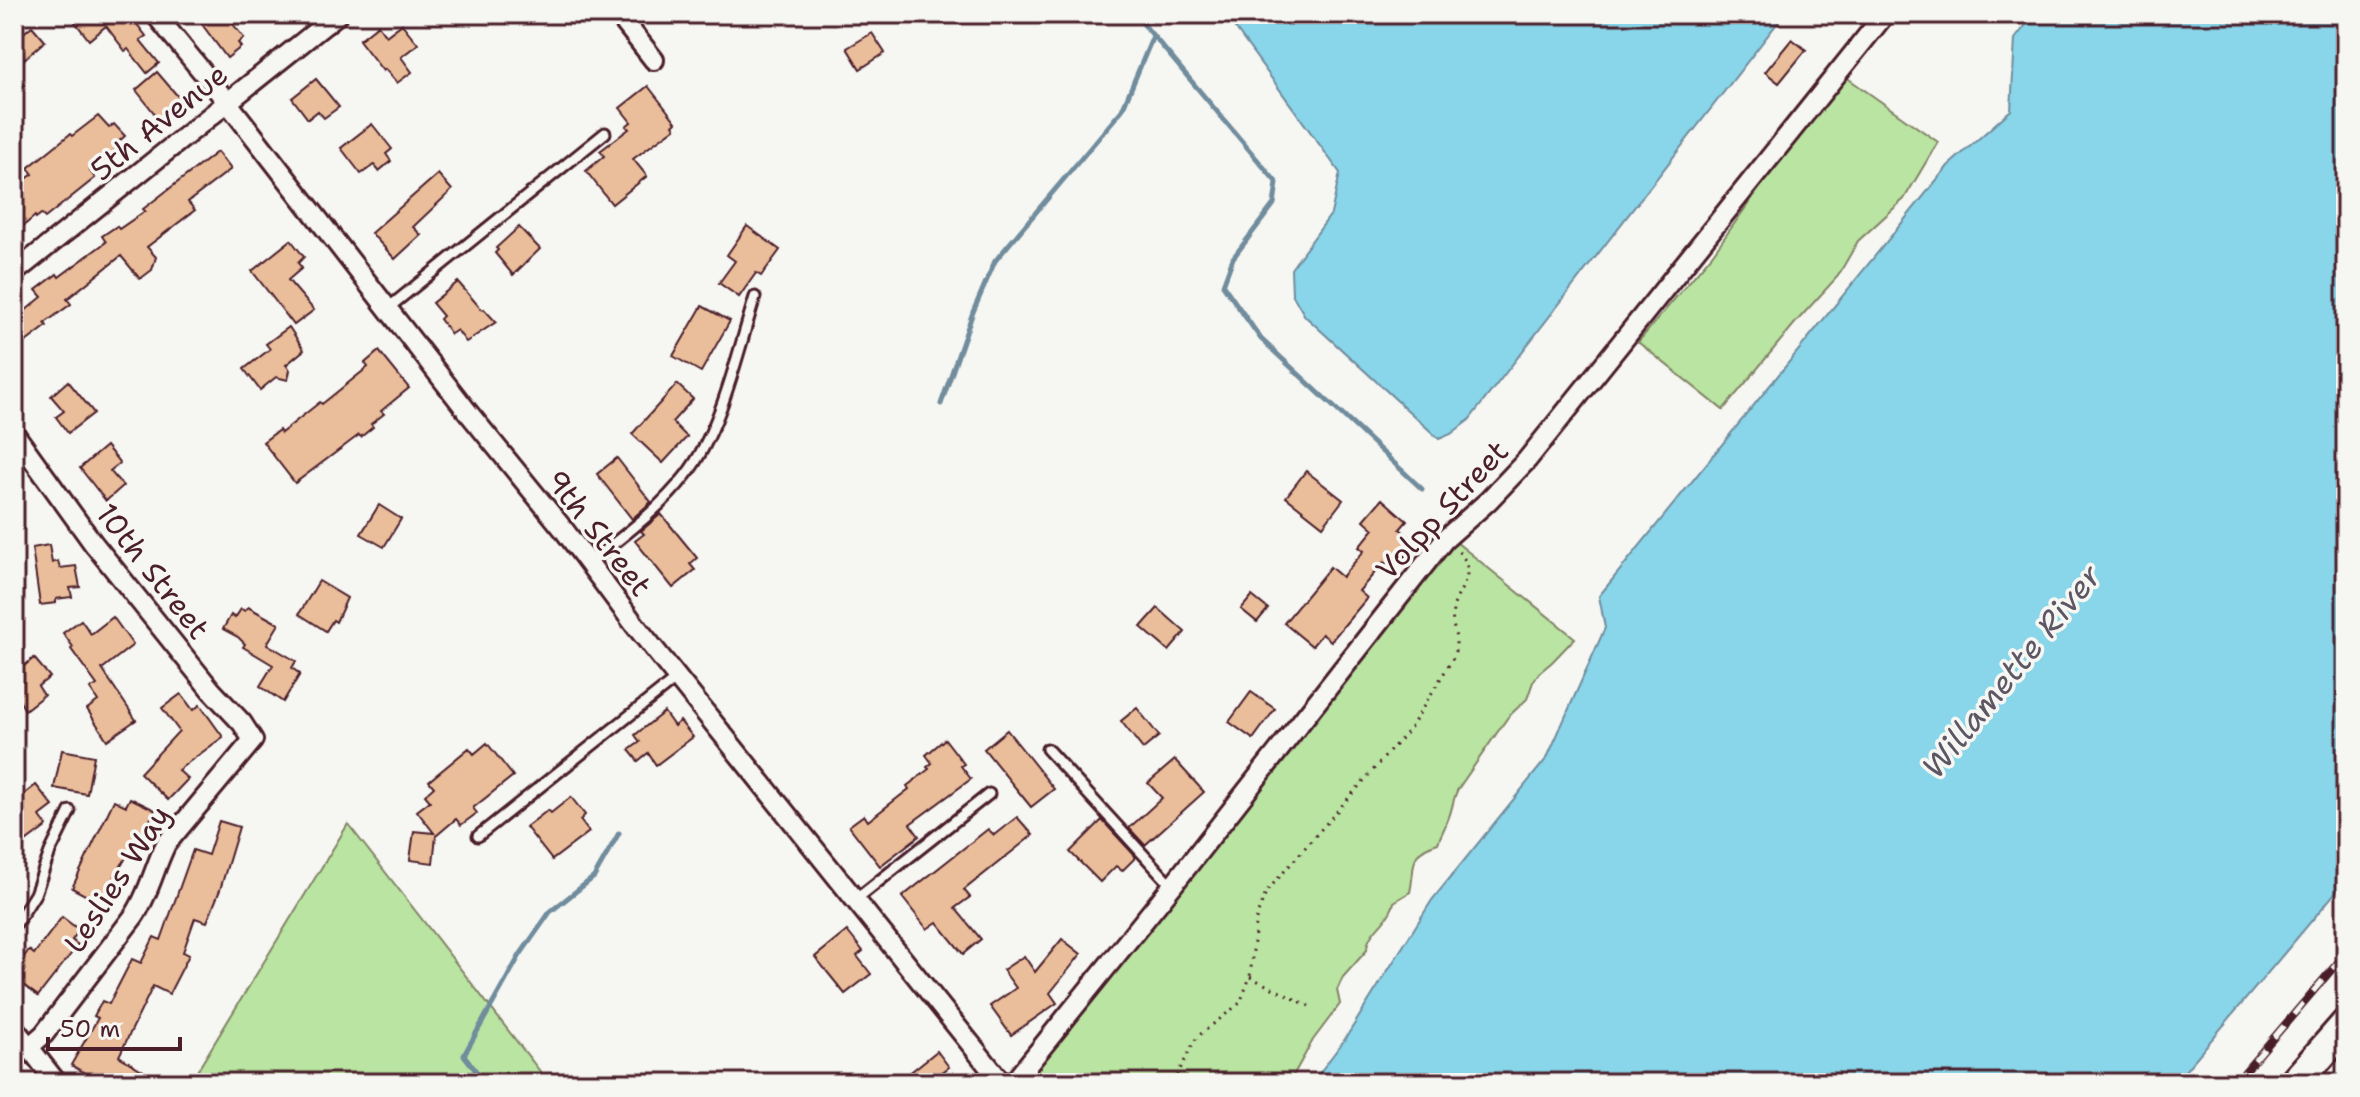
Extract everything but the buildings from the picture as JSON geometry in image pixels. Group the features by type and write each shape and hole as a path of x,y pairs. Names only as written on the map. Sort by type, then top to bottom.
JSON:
{"highway":[{"path":"2295,1083 2346,1025"}],"street":[{"name":"9th Street","path":"155,14 228,103 635,625 1002,1083"},
{"name":"5th Avenue","path":"14,273 338,14"},
{"path":"618,14 654,60"},
{"name":"Volpp Street","path":"1013,1083 1444,540 1488,501 1527,460 1885,14"},
{"name":"10th Street","path":"14,433 93,543 253,740"},
{"name":"Leslies Way","path":"29,1047 44,1034 140,907 166,844 253,740"},
{"path":"14,1028 57,1083"}],"lane":[{"path":"387,309 605,133"},
{"path":"589,563 640,522 687,475 708,441 755,297"},
{"path":"478,836 678,677"},
{"path":"1047,749 1172,886"},
{"path":"855,900 989,794"},
{"path":"14,927 35,894 50,852 70,811"}],"path":[{"path":"1173,1083 1197,1037 1240,1003 1250,977 1257,915 1267,891 1411,727 1456,649 1453,607 1468,570 1459,552 1444,540"},
{"path":"1250,977 1309,1006"}],"green space":[{"path":"1846,77 1938,142 1904,199 1858,241 1838,276 1723,410 1638,342 1712,255 1771,172"},
{"path":"1456,542 1575,638 1539,673 1527,699 1508,717 1458,789 1438,843 1417,856 1410,892 1394,902 1389,915 1371,937 1367,950 1343,977 1337,990 1340,1004 1313,1040 1289,1083 1017,1083 1085,1010 1285,753"},
{"path":"348,824 549,1083 190,1083"}],"water":[{"path":"1225,14 1781,14 1782,17 1469,420 1439,439 1305,316 1292,294 1291,269 1331,214 1340,173"},
{"name":"Willamette River","path":"2034,14 2346,14 2346,880 2175,1083 1312,1083 1345,1039 1432,900 1547,758 1605,628 1599,596 1948,166 2011,110 2015,39"}],"waterway":[{"path":"1135,14 1277,183 1274,204 1233,258 1223,285 1261,339 1422,489"},
{"path":"941,404 973,312 995,261 1122,110 1153,36"},
{"path":"485,1083 464,1055 520,955 550,912 594,877 619,833"}],"railway":[{"path":"2235,1083 2346,953"}]}
